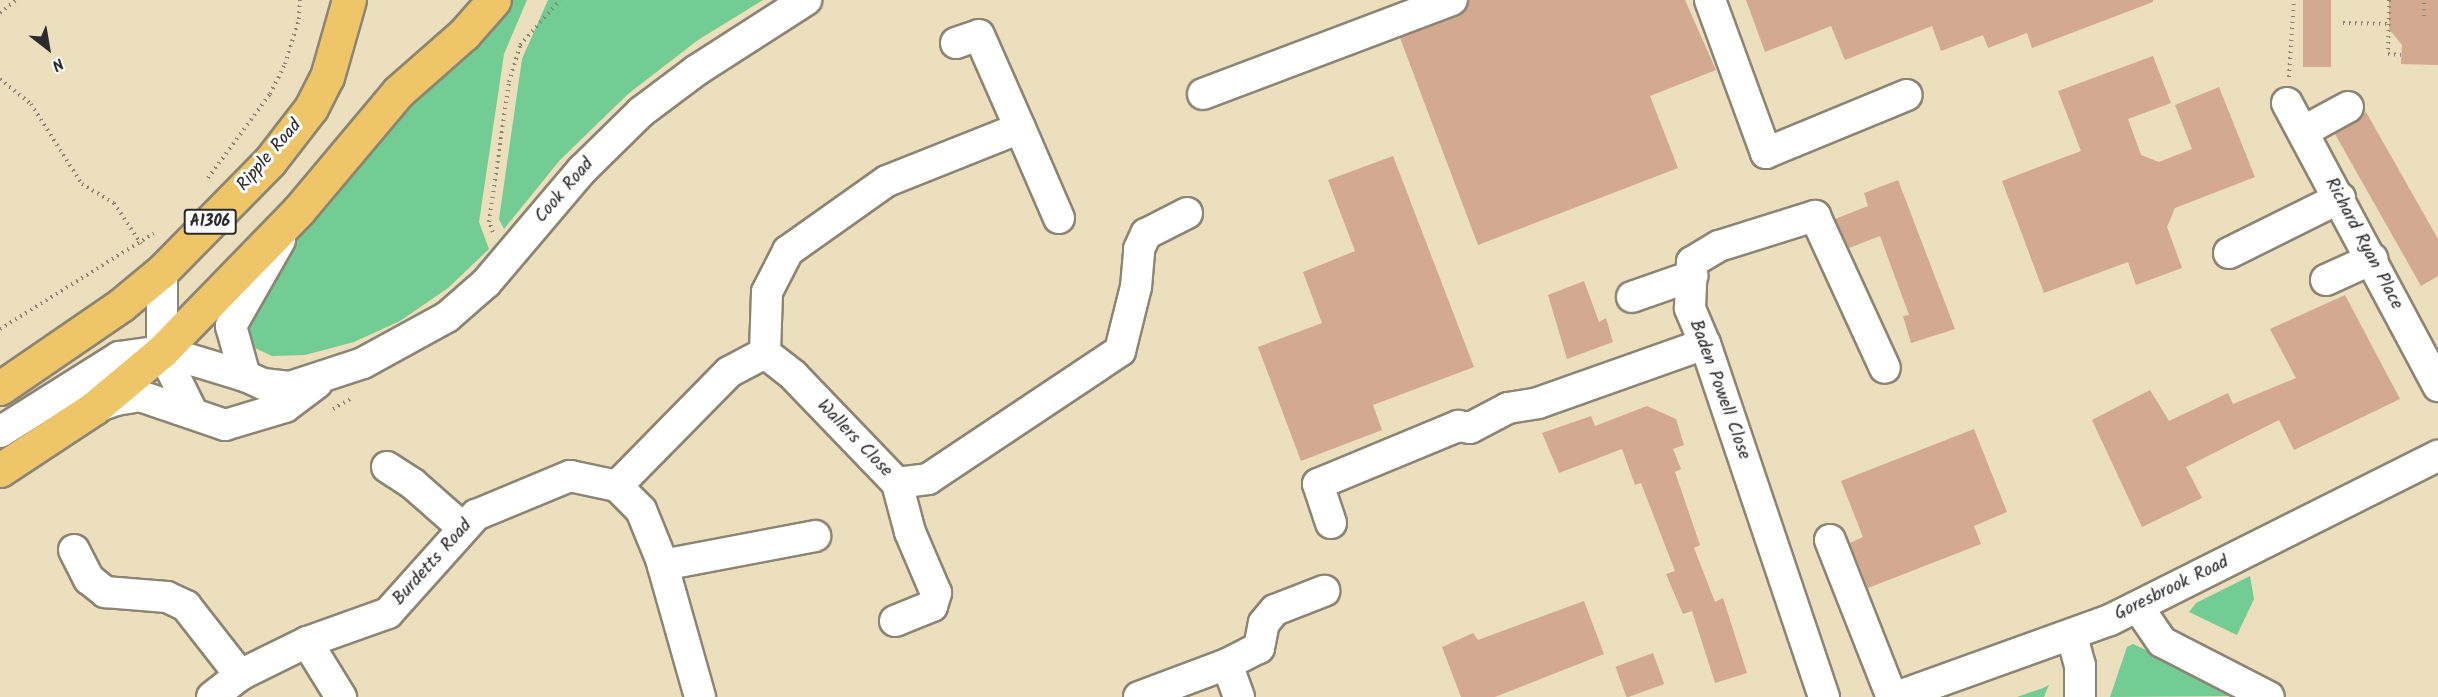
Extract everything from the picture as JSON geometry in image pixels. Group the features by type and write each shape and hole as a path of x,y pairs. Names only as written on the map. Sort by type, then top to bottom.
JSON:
{"main road":[{"name":"Ripple Road","path":"0,388 121,305 162,271 270,161 311,108 327,77 349,0"},
{"path":"0,470 94,408 162,351 299,210 398,92 464,34 494,0"}],"street":[{"name":"Cook Road","path":"162,351 245,376 263,384 290,387 325,377 407,342 447,317 486,283 582,170 641,112 697,70 806,0"},
{"path":"1203,94 1452,0"},
{"path":"1710,0 1766,153 1907,95"},
{"path":"956,43 980,35 1059,218"},
{"name":"Richard Ryan Place","path":"2287,103 2340,198 2438,386"},
{"path":"2304,131 2348,107"},
{"path":"700,697 663,565 641,510 617,486 729,372 765,353 767,292 788,251 887,181 1020,128"},
{"path":"2229,252 2340,198"},
{"path":"245,376 231,326 299,210"},
{"name":"Wallers Close","path":"765,353 793,375 897,483 928,479 1120,351 1136,287 1138,249 1146,234 1187,213"},
{"name":"Baden Powell Close","path":"1824,697 1705,344 1690,308 1692,262 1719,246 1815,216 1885,368"},
{"path":"2326,280 2372,259"},
{"path":"162,271 162,351 191,411"},
{"path":"1632,297 1692,276"},
{"path":"1331,523 1318,484 1458,426 1470,428 1508,408 1538,403 1705,344"},
{"path":"0,432 119,357 162,351"},
{"name":"Cook Road","path":"94,408 116,400 140,396 191,411 225,425 285,406 325,377"},
{"name":"Goresbrook Road","path":"1894,697 2072,636 2138,607 2438,456"},
{"path":"387,467 413,484 463,528"},
{"name":"Burdetts Road","path":"212,697 240,675 307,642 388,613 476,515 570,476 617,486"},
{"path":"895,621 932,606 936,593 910,532 897,483"},
{"path":"663,565 815,536"},
{"path":"1830,540 1894,697"},
{"path":"74,550 89,579 105,592 167,597 186,606 240,675"},
{"path":"1139,697 1227,664 1259,648 1268,616 1324,591"},
{"path":"2138,607 2162,642 2269,697"},
{"path":"2072,636 2080,664 2080,697"},
{"path":"307,642 341,697"},
{"path":"1227,664 1239,697"}],"path":[{"path":"0,13 16,0"},
{"name":"Ripple Road","path":"205,182 270,94 285,64 299,19 300,0"},
{"path":"493,232 489,222 509,82 520,45 560,0"},
{"path":"2287,103 2294,0"},
{"path":"2389,0 2388,54 2401,55"},
{"path":"2424,0 2424,16"},
{"path":"2343,23 2388,24"},
{"path":"0,79 31,104 82,184 114,203 141,244"},
{"path":"0,329 141,244 158,230"}],"green space":[{"path":"510,0 527,0 504,54 479,222 489,249 448,288 400,321 354,342 305,355 272,356 255,348 244,335 239,295 475,25"},
{"path":"548,0 763,0 698,40 628,94 560,160 504,229 499,219 522,59"},
{"path":"2250,576 2254,599 2237,635 2189,612 2196,603"},
{"path":"2133,644 2230,689 2228,696 2110,697 2127,647"},
{"path":"2049,685 2044,697 2017,697 2043,688"}],"building":[{"path":"1469,0 1685,0 1716,70 1650,96 1678,168 1478,245 1400,38 1459,16"},
{"path":"1746,0 2153,0 2153,2 2032,48 2027,33 1988,48 1983,35 1941,51 1932,26 1845,60 1831,26 1765,52"},
{"path":"2303,0 2331,0 2331,67 2303,67"},
{"path":"2389,0 2438,0 2438,65 2401,64 2402,45 2389,29"},
{"path":"2153,56 2171,103 2128,119 2141,155 2159,162 2192,149 2175,105 2219,87 2255,177 2175,208 2167,227 2182,268 2136,285 2128,262 2044,293 2002,181 2081,151 2058,91"},
{"path":"2366,112 2438,239 2438,276 2421,286 2335,134"},
{"path":"1393,156 1474,367 1373,405 1382,430 1301,461 1258,347 1322,323 1303,272 1355,251 1328,180"},
{"path":"1898,180 1955,329 1911,343 1903,316 1909,315 1880,236 1849,248 1835,219 1868,206 1864,193"},
{"path":"1584,281 1599,322 1606,318 1613,342 1567,359 1548,295"},
{"path":"2345,295 2400,399 2294,450 2279,420 2186,467 2202,498 2142,527 2092,420 2150,390 2169,421 2228,393 2233,404 2296,378 2270,329"},
{"path":"1647,406 1676,419 1684,445 1673,449 1681,469 1675,472 1700,545 1694,548 1715,602 1723,598 1747,673 1715,683 1692,611 1683,614 1666,574 1675,571 1641,483 1635,485 1622,449 1559,473 1542,433 1591,416 1595,426"},
{"path":"1974,429 2007,512 1974,526 1981,544 1868,588 1850,543 1863,537 1841,481"},
{"path":"1584,601 1604,654 1495,697 1461,697 1442,647 1473,633 1478,640"},
{"path":"1653,653 1664,684 1626,697 1615,667"}]}
